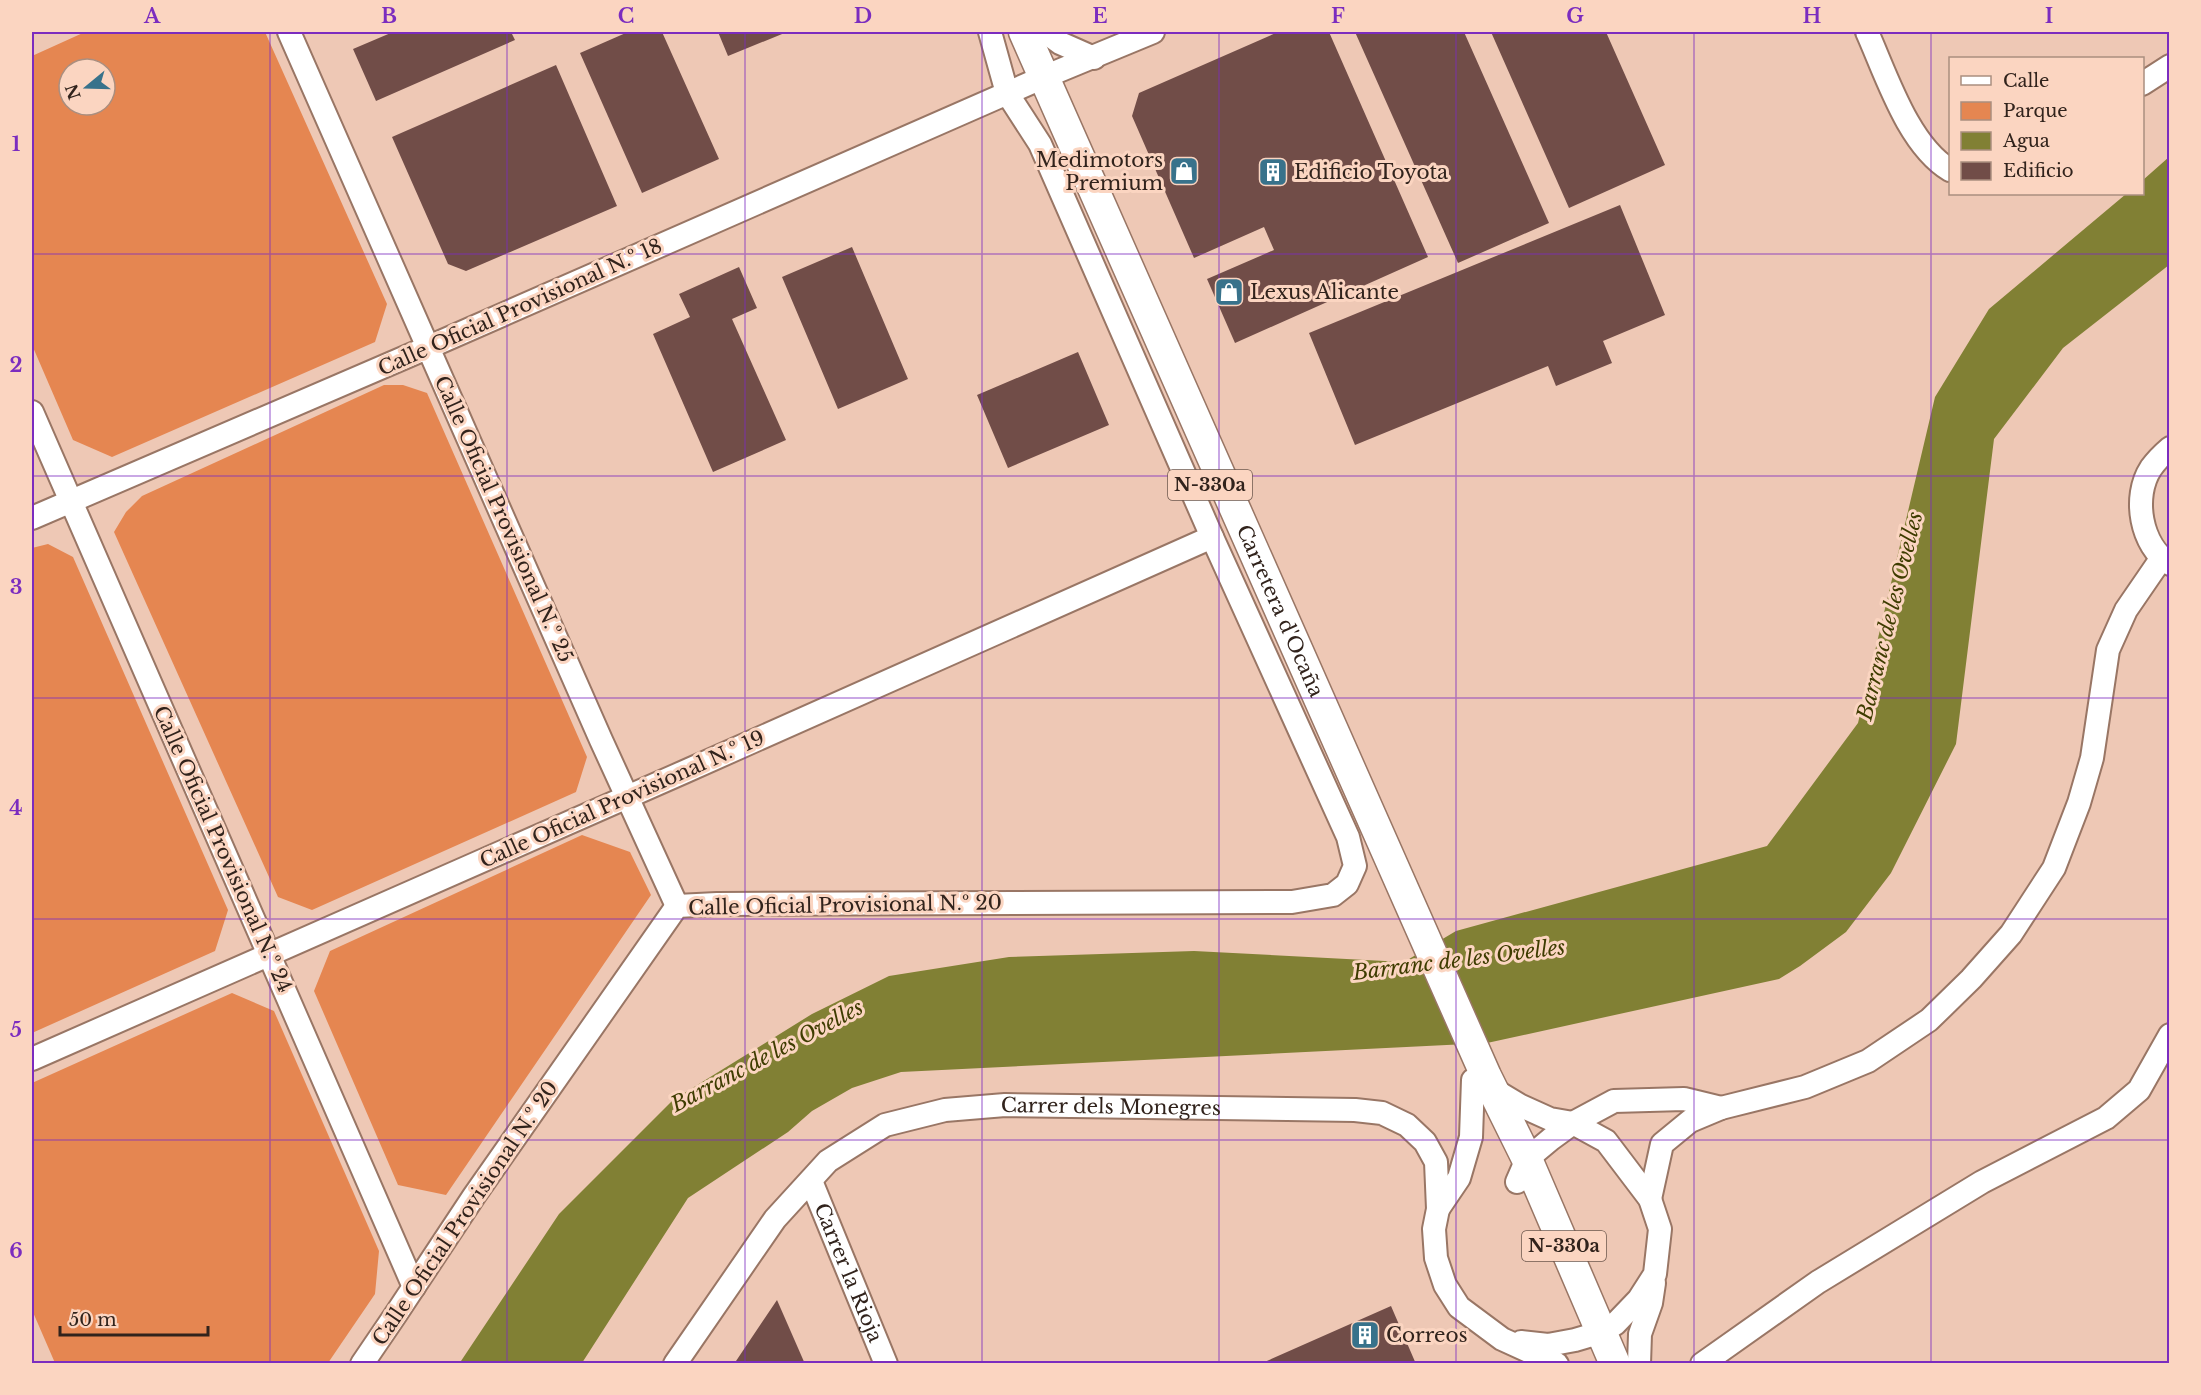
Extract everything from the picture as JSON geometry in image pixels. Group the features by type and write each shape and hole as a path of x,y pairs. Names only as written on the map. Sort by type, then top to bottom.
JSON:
{"main road":[{"name":"Carretera d'Ocaña","path":"1011,32 1028,84 1484,1082 1595,1345 1615,1364"},
{"name":"Carretera d'Ocaña","path":"1024,32 1028,84"}],"street":[{"name":"Calle Oficial Provisional N.º 25","path":"289,32 626,796 677,906"},
{"name":"Carretera d'Ocaña","path":"990,32 1028,84 1040,144 1212,537 1348,837 1355,866 1347,884"},
{"path":"1044,32 1060,43 1094,58"},
{"name":"Calle Oficial Provisional N.º 18","path":"32,518 429,347 1028,84 1153,32"},
{"path":"1867,32 1905,118 1922,144 1949,169"},
{"path":"2144,83 2169,66"},
{"name":"Calle Oficial Provisional N.º 24","path":"32,412 414,1287"},
{"path":"1650,1199 1662,1144 1689,1121 1721,1108 1805,1087 1868,1061 1929,1020 2012,934 2054,868 2079,803 2092,758 2109,650 2126,610 2165,562 2144,532 2140,500 2150,469 2169,448"},
{"name":"Calle Oficial Provisional N.º 19","path":"32,1059 1212,537"},
{"name":"Calle Oficial Provisional N.º 20","path":"362,1364 474,1196 677,906 1292,902 1333,895 1347,884"},
{"path":"1702,1364 1818,1282 1972,1188 2106,1118 2139,1090 2169,1035"},
{"name":"Carretera d'Ocaña","path":"1437,1209 1459,1178 1484,1082"},
{"path":"1484,1082 1519,1105 1550,1119 1573,1123 1606,1141 1650,1199 1660,1229 1651,1303 1640,1334 1639,1364"},
{"path":"1522,1170 1573,1123 1614,1101 1684,1099 1721,1108"},
{"name":"Carrer dels Monegres","path":"675,1364 775,1219 828,1161 885,1125 945,1110 1005,1105 1355,1110 1382,1113 1407,1125 1425,1142 1436,1162 1437,1209 1434,1229 1436,1258 1445,1285 1459,1307 1502,1339"},
{"name":"Carrer la Rioja","path":"811,1181 886,1364"},
{"path":"1502,1339 1548,1345 1595,1345 1639,1299 1655,1274"},
{"path":"1502,1339 1557,1364"}],"green space":[{"path":"85,32 265,32 387,304 375,342 112,457 73,440 32,345 32,56"},
{"path":"384,385 403,385 427,393 587,757 576,792 312,910 278,897 114,532 126,512 142,496"},
{"path":"48,544 73,557 228,910 215,951 32,1033 32,548"},
{"path":"582,835 630,852 651,895 446,1195 398,1185 314,991 330,951"},
{"path":"232,993 274,1011 379,1251 375,1294 328,1363 55,1363 32,1310 32,1083"}],"water":[{"name":"Barranc de les Ovelles","path":"2169,157 2169,265 2063,348 1994,439 1956,744 1891,873 1846,932 1800,966 1779,979 1487,1043 901,1072 852,1088 812,1111 788,1132 688,1198 582,1363 459,1364 559,1214 673,1100 812,1014 889,976 1009,957 1194,951 1404,962 1456,931 1767,846 1858,723 1935,397 1989,309 2125,195 2144,195 2144,179"}],"building":[{"path":"393,32 511,32 515,40 376,101 353,49"},
{"path":"628,32 662,32 719,159 642,193 580,53"},
{"path":"718,32 787,32 728,56"},
{"name":"Edificio Toyota","path":"1278,32 1329,32 1428,257 1235,343 1207,279 1274,250 1264,227 1194,258 1132,116 1139,93"},
{"path":"1355,32 1464,32 1549,223 1458,263"},
{"path":"1491,32 1606,32 1665,165 1569,208"},
{"path":"556,65 617,206 466,271 448,264 392,137"},
{"path":"1620,205 1665,315 1603,341 1612,363 1556,386 1548,366 1355,445 1309,333"},
{"path":"852,247 908,379 838,409 782,277"},
{"path":"739,267 757,308 732,319 786,440 713,472 653,334 690,317 679,294"},
{"path":"1078,352 1109,425 1008,468 977,395"},
{"path":"777,1300 805,1364 734,1364"},
{"name":"Correos","path":"1391,1306 1416,1364 1260,1364"}],"place":[{"name":"Medimotors Premium","path":"1184,171"},
{"name":"Edificio Toyota","path":"1273,172"},
{"name":"Lexus Alicante","path":"1229,292"},
{"name":"Correos","path":"1365,1335"}]}
